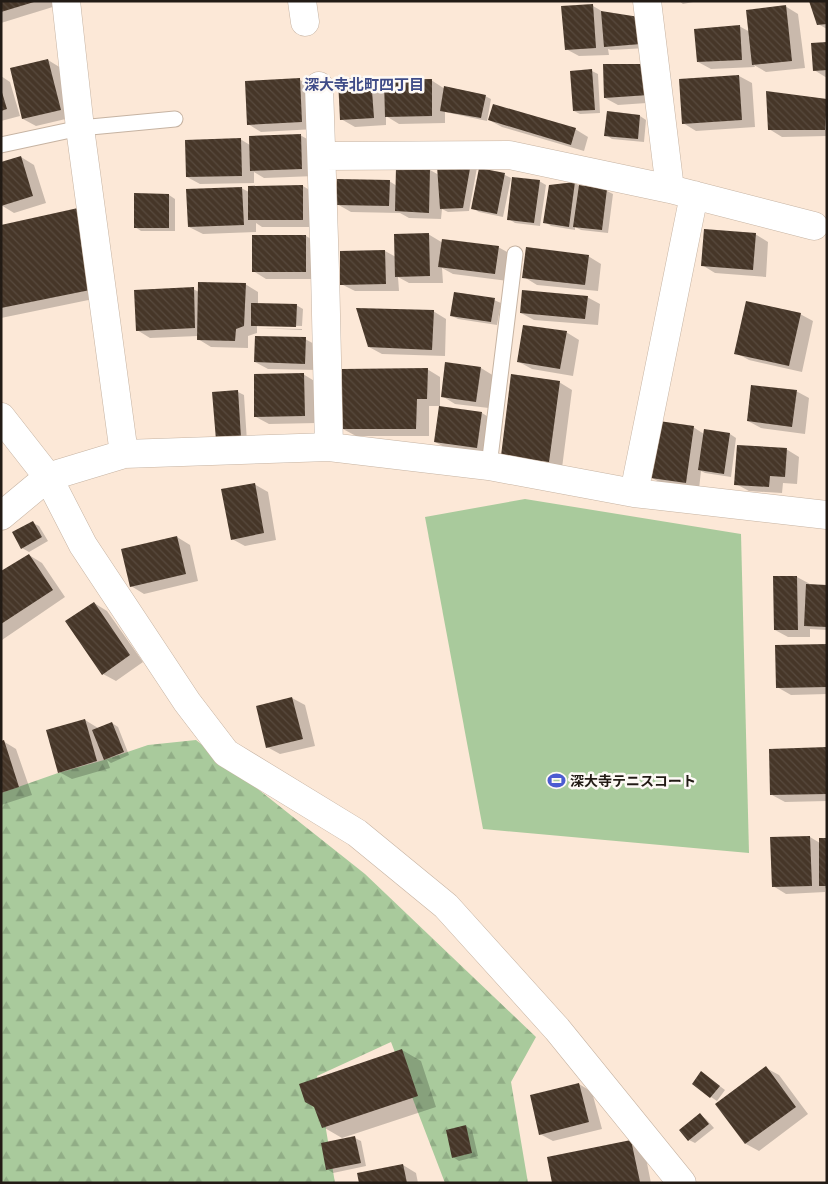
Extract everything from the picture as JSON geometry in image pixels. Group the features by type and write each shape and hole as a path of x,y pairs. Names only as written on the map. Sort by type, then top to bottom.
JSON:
{"street":[{"path":"66,1 80,128 124,454"},
{"path":"634,493 682,192 647,1"},
{"path":"319,86 329,447"},
{"path":"322,156 509,155 682,192 820,228"},
{"path":"1,417 48,477 83,545 187,702 226,753 357,833 446,906 557,1029 682,1183"},
{"path":"1,516 48,477 124,454 329,447 489,466 634,493 827,514"}],"lane":[{"path":"1,145 80,128 175,119"},
{"path":"489,466 515,254"}],"green space":[{"path":"525,499 741,534 749,853 483,829 425,517"},
{"path":"196,740 365,874 536,1037 511,1082 528,1183 445,1183 391,1042 317,1076 335,1183 1,1183 1,793 148,745"}],"building":[{"path":"1,1 34,1 34,2 1,12"},
{"path":"809,1 827,1 827,24 817,25"},
{"path":"593,4 596,48 565,50 561,6"},
{"path":"786,5 792,61 752,65 746,10"},
{"path":"601,11 639,17 641,44 604,47"},
{"path":"740,25 742,60 697,62 694,29"},
{"path":"827,42 827,70 813,71 811,43"},
{"path":"48,59 61,110 22,119 10,68"},
{"path":"603,64 646,64 649,95 604,98"},
{"path":"592,69 595,110 573,111 570,71"},
{"path":"739,75 742,120 682,124 679,79"},
{"path":"371,77 374,118 340,120 338,79"},
{"path":"300,78 302,122 247,125 245,81"},
{"path":"432,79 432,116 385,117 384,80"},
{"path":"444,86 486,95 481,118 440,111"},
{"path":"1,89 7,109 1,111"},
{"path":"766,91 827,99 825,130 768,130"},
{"path":"493,104 576,128 571,145 488,120"},
{"path":"607,111 640,115 638,139 604,136"},
{"path":"301,134 302,169 250,171 249,136"},
{"path":"241,138 242,176 186,177 185,140"},
{"path":"21,156 33,196 1,206 1,162"},
{"path":"471,163 463,208 440,209 437,166"},
{"path":"396,167 430,169 429,213 395,211"},
{"path":"479,168 505,173 497,214 471,209"},
{"path":"512,177 540,180 534,223 507,220"},
{"path":"337,179 390,180 389,206 336,205"},
{"path":"575,182 569,227 543,223 549,185"},
{"path":"303,185 303,220 248,220 248,186"},
{"path":"579,185 607,189 602,230 573,227"},
{"path":"242,187 244,225 188,227 186,189"},
{"path":"134,193 169,194 169,228 134,228"},
{"path":"78,208 95,289 1,308 1,225"},
{"path":"704,229 756,233 753,270 701,266"},
{"path":"429,233 430,276 395,277 394,234"},
{"path":"252,235 306,235 306,272 252,272"},
{"path":"442,239 499,246 495,274 438,267"},
{"path":"526,247 589,255 585,285 522,278"},
{"path":"385,250 386,284 340,285 340,251"},
{"path":"198,282 246,283 244,326 236,329 235,341 197,340"},
{"path":"194,287 195,328 136,331 134,290"},
{"path":"522,290 588,296 585,319 520,313"},
{"path":"454,292 495,298 491,322 450,316"},
{"path":"746,301 801,313 789,366 734,354"},
{"path":"251,303 297,304 296,327 251,326"},
{"path":"356,308 434,310 432,350 368,347"},
{"path":"523,325 567,331 560,369 517,362"},
{"path":"255,336 306,337 305,364 254,362"},
{"path":"445,362 481,367 476,402 441,397"},
{"path":"428,368 427,399 417,399 416,429 342,429 342,369"},
{"path":"304,373 305,416 254,417 254,374"},
{"path":"511,374 560,381 549,462 501,456"},
{"path":"751,385 797,390 792,427 747,421"},
{"path":"238,390 241,438 216,440 212,392"},
{"path":"439,406 482,412 477,448 434,442"},
{"path":"659,421 694,426 686,483 651,478"},
{"path":"704,429 730,433 724,474 698,470"},
{"path":"737,445 787,448 785,477 770,476 769,487 734,485"},
{"path":"255,483 264,533 231,540 221,489"},
{"path":"33,521 42,537 21,549 12,532"},
{"path":"177,536 186,574 130,587 121,549"},
{"path":"29,554 53,590 1,624 1,571"},
{"path":"773,576 797,576 798,630 774,630"},
{"path":"806,584 827,585 827,627 804,626"},
{"path":"94,602 130,655 102,675 65,621"},
{"path":"827,644 827,687 776,688 775,645"},
{"path":"292,697 303,739 266,748 256,706"},
{"path":"85,719 97,761 58,773 46,730"},
{"path":"112,722 124,752 104,760 92,730"},
{"path":"4,740 19,787 1,793 1,741"},
{"path":"827,747 827,794 770,795 769,749"},
{"path":"810,836 812,886 772,887 770,837"},
{"path":"819,838 827,838 827,886 819,886"},
{"path":"402,1049 418,1096 322,1128 314,1107 305,1102 299,1084"},
{"path":"766,1066 796,1107 745,1144 715,1104"},
{"path":"701,1071 720,1086 710,1098 692,1084"},
{"path":"579,1083 589,1122 539,1135 530,1095"},
{"path":"700,1113 709,1124 688,1141 679,1130"},
{"path":"466,1125 472,1153 452,1158 446,1130"},
{"path":"355,1136 361,1163 326,1170 321,1143"},
{"path":"631,1140 640,1182 552,1183 547,1157"},
{"path":"403,1164 407,1183 359,1183 357,1173"}],"place":[{"name":"深大寺テニスコート","path":"556,781"}],"district":[{"name":"深大寺北町四丁目","path":"364,84"}]}
